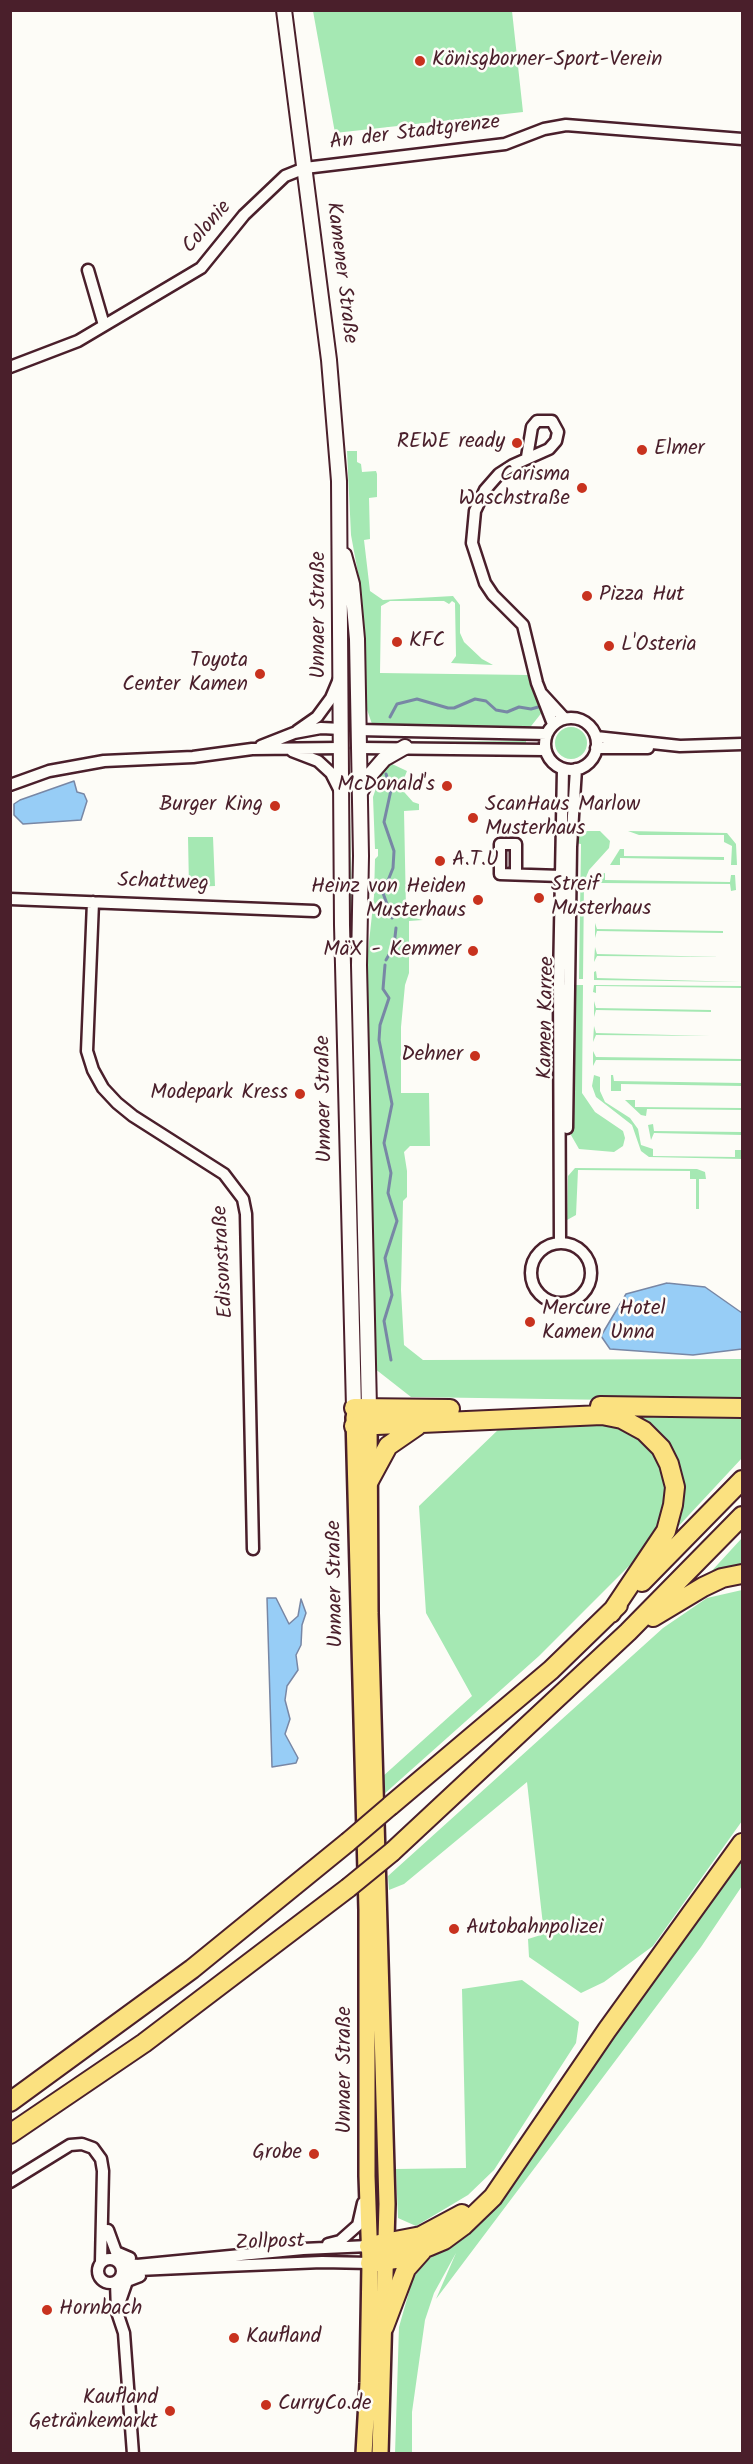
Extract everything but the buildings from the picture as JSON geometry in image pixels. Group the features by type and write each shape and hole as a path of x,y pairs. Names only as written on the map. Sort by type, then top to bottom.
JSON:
{"highway":[{"path":"362,1417 427,1410 559,1406 742,1408"},
{"path":"362,1417 424,1423 602,1415 629,1423 644,1431 661,1448 669,1464 675,1487 666,1531 611,1613"},
{"path":"369,1481 388,1446 403,1433 424,1423"},
{"path":"10,2102 183,1977 497,1717 611,1613 742,1480"},
{"path":"10,2134 144,2043 392,1852 628,1632 742,1516"},
{"path":"628,1632 703,1587 722,1578 742,1574"},
{"path":"378,2254 449,2223 475,2205 489,2189 599,2025 668,1935 742,1831"},
{"path":"384,2326 406,2269 422,2251 444,2240 463,2226 493,2197 607,2030 742,1843"},
{"path":"378,2254 422,2251"}],"main road":[{"name":"Kamener Straße","path":"284,10 334,411 340,541"},
{"name":"Unnaer Straße","path":"340,541 342,925 362,1417 369,1481 378,2254 364,2454"},
{"name":"Unnaer Straße","path":"340,541 352,584 357,639 360,748 359,977 367,2176 378,2254 384,2326 380,2454"},
{"path":"342,729 358,730"},
{"path":"360,793 375,768 384,759 405,747"},
{"path":"342,748 360,748"}],"street":[{"name":"An der Stadtgrenze","path":"305,168 505,144 544,129 566,125 742,139"},
{"name":"Colonie","path":"10,368 78,340 201,268 243,215 285,176 305,168"},
{"path":"88,270 104,325"},
{"path":"527,457 500,474 485,490 475,511 472,543 484,583 523,625 545,699 550,729 545,750 552,761 563,769 576,769 591,760 596,743 586,723 579,719 564,718 545,699"},
{"path":"294,734 317,717 331,698 341,673"},
{"path":"358,730 550,729 564,718"},
{"path":"252,749 294,734 321,728 342,729"},
{"path":"596,743 657,747 665,745 712,747 742,744"},
{"path":"10,784 75,765 193,757 252,749 342,748"},
{"path":"360,748 545,750"},
{"path":"283,749 318,761 331,773 342,794"},
{"name":"Kamen Karree","path":"560,1243 561,1160 567,1146 566,875 563,769"},
{"name":"Kamen Karree","path":"566,875 576,769"},
{"path":"516,874 566,875"},
{"name":"Schattweg","path":"10,899 314,911"},
{"name":"Edisonstraße","path":"93,902 87,1051 93,1071 103,1088 117,1103 133,1116 224,1174 235,1185 243,1199 246,1214 253,1549"},
{"path":"560,1243 572,1244 583,1252 591,1270 586,1290 576,1299 563,1302 550,1300 539,1293 531,1275 533,1262 540,1251 560,1243"},
{"name":"Zollpost","path":"10,2182 63,2148 82,2144 93,2148 101,2159 104,2215 110,2261"},
{"name":"Zollpost","path":"317,2248 340,2241 358,2225 367,2176"},
{"name":"Zollpost","path":"104,2215 108,2230 120,2255 157,2261"},
{"name":"Zollpost","path":"108,2230 110,2261"},
{"name":"Zollpost","path":"110,2261 137,2265 157,2261 317,2248 378,2254"},
{"name":"Zollpost","path":"114,2279 138,2270 322,2262 378,2254"},
{"path":"110,2261 98,2275 114,2279"},
{"path":"110,2261 117,2312 124,2333 133,2451"},
{"name":"Zollpost","path":"117,2312 128,2281 172,2269"}],"green space":[{"name":"Könisgborner-Sport-Verein","path":"313,11 512,11 523,112 335,133"},
{"path":"347,451 357,451 357,462 361,464 362,472 376,471 377,474 377,497 369,498 370,539 364,540 370,591 383,600 453,596 460,605 460,633 464,642 482,659 493,665 451,663 456,656 455,603 452,601 449,604 444,601 390,601 381,606 380,673 528,675 533,692 543,711 528,730 372,724 364,701 360,584 351,535"},
{"path":"346,581 350,591 352,710 349,710"},
{"path":"571,727 582,732 587,743 582,754 571,759 560,754 555,743 560,732"},
{"path":"526,741 526,745 372,745 372,742"},
{"path":"392,764 407,771 403,781 405,793 413,802 419,804 419,810 404,811 406,910 414,911 414,918 423,920 409,921 409,973 405,985 401,1027 401,1093 429,1093 430,1146 410,1146 404,1152 407,1197 403,1201 401,1290 404,1345 423,1360 742,1359 742,1398 683,1401 411,1397 374,1368 365,979 374,896 375,859 378,856 378,849 375,849 373,797 382,770"},
{"path":"346,766 349,766 353,954 349,956"},
{"path":"584,831 600,831 610,841 609,848 589,870 584,882 583,979 579,979 581,844 574,843 576,836"},
{"path":"628,831 727,833 736,844 737,865 731,865 732,846 724,842 724,835 639,835"},
{"path":"188,837 213,837 215,886 189,887"},
{"path":"620,849 624,849 624,856 724,857 724,860 620,858 620,865 610,865"},
{"path":"605,873 605,880 730,882 731,875 735,875 736,890 731,891 730,884 601,883 597,883 597,889 595,889 599,875"},
{"path":"595,923 597,929 723,931 723,933 597,931 595,938"},
{"path":"595,947 597,954 722,957 597,956 594,962"},
{"path":"596,971 597,978 742,982 594,980"},
{"path":"572,985 583,985 582,1093 595,1112 623,1131 625,1138 623,1146 614,1152 579,1149 571,1135"},
{"path":"594,985 742,986 742,988 596,986 596,993 593,992"},
{"path":"594,1001 596,1008 711,1010 711,1012 596,1010 594,1017"},
{"path":"594,1026 596,1033 710,1036 596,1035 593,1042"},
{"path":"593,1051 596,1057 742,1059 742,1061 596,1060 593,1066"},
{"path":"594,1075 600,1077 600,1091 605,1102 630,1118 638,1129 641,1145 653,1149 653,1156 735,1157 735,1150 742,1150 742,1159 649,1157 641,1151 632,1125 596,1097 592,1086"},
{"path":"611,1075 614,1081 742,1083 742,1086 621,1084 621,1091 611,1091"},
{"path":"625,1100 635,1100 635,1107 742,1108 742,1110 647,1109 646,1116 641,1115"},
{"path":"653,1124 654,1131 742,1132 742,1135 654,1133 651,1140 648,1125"},
{"path":"575,1168 697,1169 705,1172 706,1179 699,1179 699,1209 696,1209 696,1179 690,1179 690,1171 578,1170 576,1215 567,1220 568,1176"},
{"path":"627,1411 742,1412 742,1458 675,1530 680,1484"},
{"path":"577,1420 620,1426 651,1447 668,1480 665,1517 644,1551 539,1656 383,1795 382,1777 472,1696 426,1613 419,1506 500,1428"},
{"path":"742,1538 742,1573 707,1576"},
{"path":"742,1590 742,1821 653,1946 604,1982 581,1993 529,1957 528,1939 544,1934 527,1782 404,1884 389,1890 388,1876 663,1628 707,1598"},
{"path":"742,1852 742,1886 701,1947 436,2299 456,2253 434,2293 425,2320 412,2412 412,2453 395,2454 399,2327 413,2278 426,2262 447,2244 463,2239 473,2229"},
{"path":"522,1980 579,2022 576,2043 494,2170 468,2195 416,2226 398,2218 396,2169 466,2168 462,1989"}],"water":[{"path":"74,781 77,792 84,794 87,801 81,820 23,824 14,815 14,804 20,800"},
{"path":"667,1283 705,1287 742,1313 742,1349 693,1355 610,1349 601,1336 626,1294"},
{"path":"267,1598 276,1598 289,1624 298,1616 301,1599 306,1613 302,1625 301,1645 296,1655 298,1670 287,1686 285,1700 290,1719 285,1734 298,1758 296,1763 272,1767"}],"waterway":[{"path":"390,717 397,704 417,699 448,708 454,708 475,699 486,701 496,710 507,712 519,707 531,709 542,706"},
{"path":"386,774 391,790 384,822 394,851 393,868 383,893 392,918"},
{"path":"386,960 394,946 396,928"},
{"path":"385,965 383,989 389,998 380,1025 379,1040 392,1104 384,1143 391,1173 388,1193 397,1221 385,1258 392,1295 384,1321 391,1360"}],"place":[{"name":"Könisgborner-Sport-Verein","path":"420,61"},
{"name":"REWE ready","path":"517,443"},
{"name":"Elmer","path":"642,450"},
{"name":"Carisma Waschstraße","path":"582,488"},
{"name":"Pizza Hut","path":"587,596"},
{"name":"KFC","path":"397,642"},
{"name":"L'Osteria","path":"609,646"},
{"name":"Toyota Center Kamen","path":"260,674"},
{"name":"McDonald's","path":"447,786"},
{"name":"Burger King","path":"275,806"},
{"name":"ScanHaus Marlow Musterhaus","path":"473,818"},
{"name":"A.T.U","path":"440,861"},
{"name":"Streif Musterhaus","path":"539,898"},
{"name":"Heinz von Heiden Musterhaus","path":"478,900"},
{"name":"MäX - Kemmer","path":"473,951"},
{"name":"Dehner","path":"475,1056"},
{"name":"Modepark Kress","path":"300,1094"},
{"name":"Mercure Hotel Kamen Unna","path":"530,1322"},
{"name":"Autobahnpolizei","path":"454,1929"},
{"name":"Grobe","path":"314,2154"},
{"name":"Hornbach","path":"47,2310"},
{"name":"Kaufland","path":"234,2338"},
{"name":"CurryCo.de","path":"266,2405"},
{"name":"Kaufland Getränkemarkt","path":"170,2411"}]}
